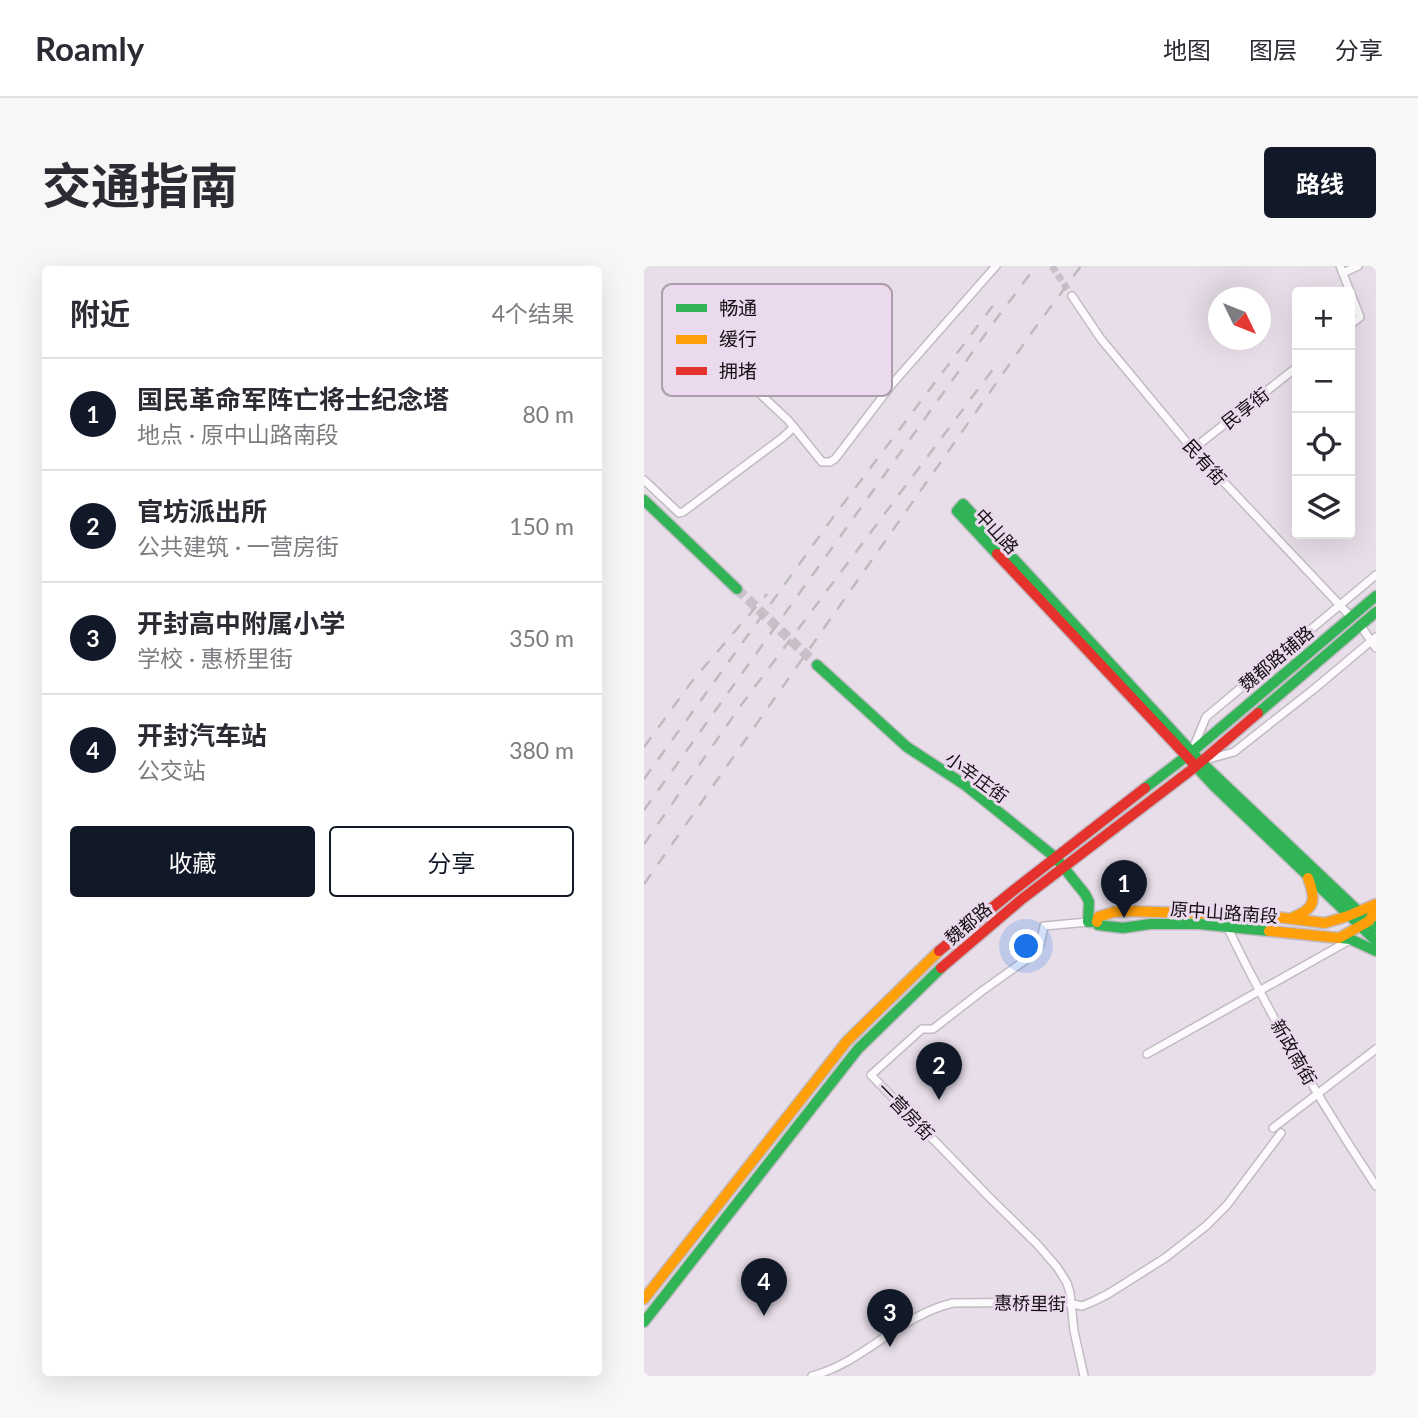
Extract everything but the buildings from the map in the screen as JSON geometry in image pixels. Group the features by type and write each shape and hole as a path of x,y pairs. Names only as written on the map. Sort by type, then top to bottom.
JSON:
{"main road":[{"path":"644,500 737,589"},
{"name":"中山路","path":"1189,754 957,511 963,504 1189,754 1198,764 1348,915 1369,925"},
{"name":"魏都路","path":"644,1299 847,1041 937,953 1189,754 1376,596"},
{"name":"魏都路","path":"644,1322 858,1049 947,962 1022,899 1198,764 1376,612"},
{"name":"小辛庄街","path":"817,665 907,747 965,785 1056,858 1085,894 1093,922"},
{"name":"中山路","path":"1198,764 1360,912 1376,941"},
{"path":"1292,918 1308,911 1315,899 1306,875"},
{"name":"原中山路南段","path":"1376,907 1369,925 1345,938 1226,925 1150,924 1124,928 1093,922 1098,917 1127,910 1220,912 1330,922 1376,907"},
{"path":"1345,938 1376,951"}],"street":[{"path":"892,384 996,266"},
{"path":"1348,287 1341,270 1358,266"},
{"name":"民有街","path":"1072,296 1109,349 1193,449 1351,617"},
{"path":"1355,305 1360,317 1355,321"},
{"name":"民享街","path":"1193,449 1292,371"},
{"path":"762,396 822,461 830,462 883,396"},
{"path":"644,480 679,513 683,512 793,427"},
{"name":"魏都路辅路","path":"1189,754 1206,718 1376,575"},
{"path":"1198,764 1234,752 1375,642 1360,625"},
{"name":"新政南街","path":"1220,912 1259,991 1317,1093 1376,1186"},
{"name":"一营房街","path":"1084,1376 1074,1331 1070,1293 1063,1276 1043,1250 871,1075 922,1029 933,1029 1034,954 1040,945 1044,926 1093,922"},
{"path":"1147,1054 1259,991 1345,938"},
{"path":"1273,1128 1376,1049"},
{"name":"惠桥里街","path":"812,1376 826,1374 908,1321 940,1306 953,1303 1064,1302 1083,1306 1108,1294 1165,1258 1206,1226 1227,1205 1281,1133"}],"tunnel":[{"path":"1052,266 1072,296"},
{"path":"737,589 817,665"}],"railway":[{"path":"644,810 1036,266"},
{"path":"644,884 1081,266"},
{"path":"644,779 834,516 995,303"},
{"path":"644,844 739,708 997,364"},
{"path":"644,747 693,680 767,594"}],"traffic: fast":[{"path":"644,500 737,589"},
{"path":"997,554 957,511 963,504 1201,762 1376,928"},
{"path":"1145,788 1192,752 1376,596"},
{"path":"1258,713 1376,612"},
{"path":"817,665 907,747 965,785 1056,858 1085,894 1089,902 1088,922 1123,928 1150,924 1199,924 1269,931"},
{"path":"1191,761 1376,941"},
{"path":"1340,938 1350,939 1376,951"},
{"path":"644,1322 858,1049 941,968"}],"traffic: slow":[{"path":"1294,917 1307,910 1312,902 1308,878"},
{"path":"1097,922 1098,917 1127,911 1268,916 1325,923 1376,904"},
{"path":"1269,931 1339,938 1369,921 1376,910"},
{"path":"644,1299 847,1041 939,951"}],"traffic: jam":[{"path":"997,554 1191,761"},
{"path":"941,968 1022,899 1195,767 1258,713"},
{"path":"939,951 1145,788"}],"place":[{"name":"国民革命军阵亡将士纪念塔","path":"1124,918"},
{"name":"官坊派出所","path":"939,1100"},
{"name":"开封汽车站","path":"764,1316"},
{"name":"开封高中附属小学","path":"890,1347"}]}
